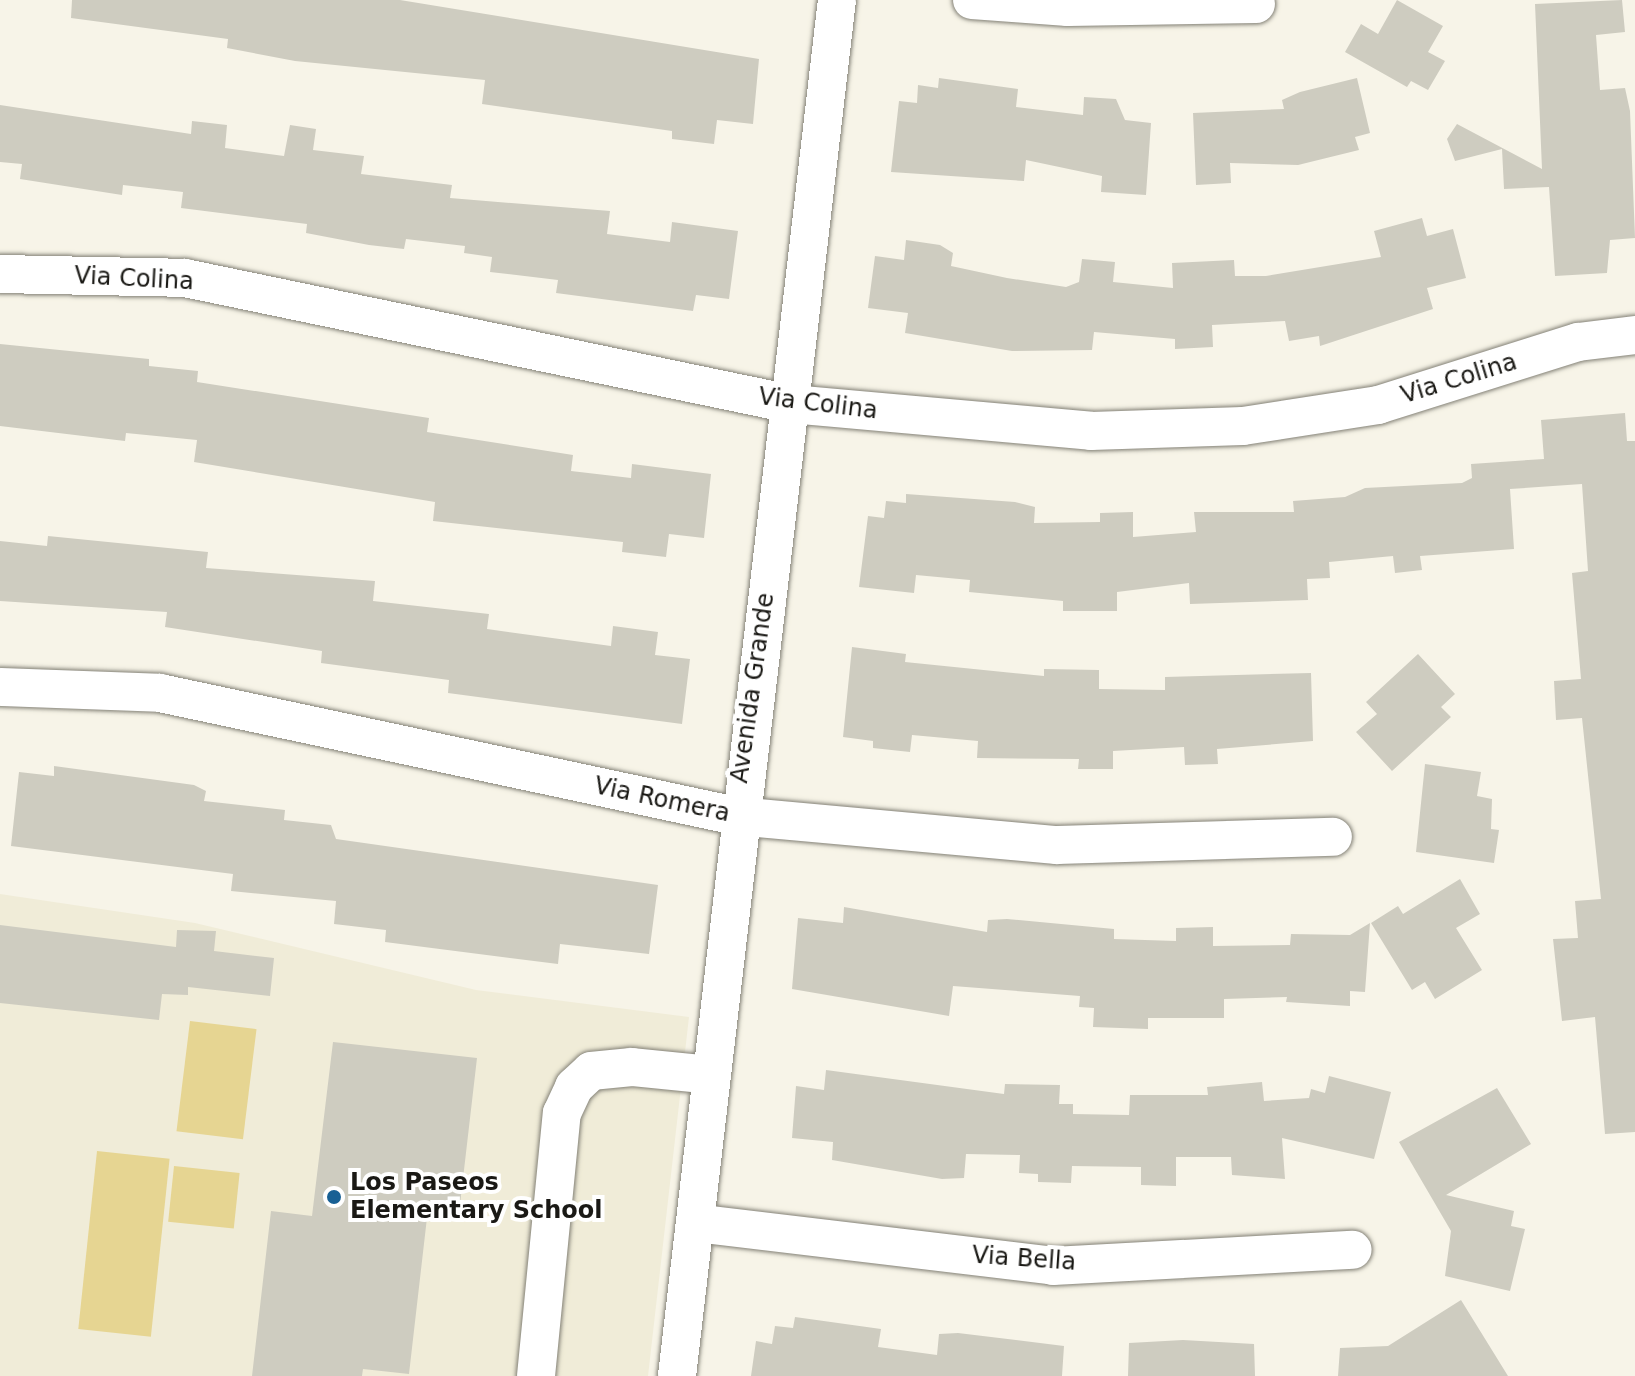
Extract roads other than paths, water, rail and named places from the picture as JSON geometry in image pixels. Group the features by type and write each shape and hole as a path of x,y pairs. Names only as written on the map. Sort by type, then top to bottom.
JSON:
{"street":[{"name":"Avenida Grande","path":"677,1376 712,1075 736,816 791,404 837,0"},
{"path":"972,0 1068,7 1256,4"},
{"name":"Via Colina","path":"0,274 185,278 791,404 1091,431 1243,426 1378,405 1578,342 1635,335"},
{"name":"Via Romera","path":"0,687 160,693 736,816 1057,845 1333,837"},
{"path":"536,1376 562,1113 574,1087 591,1071 632,1067 712,1075"},
{"name":"Via Bella","path":"695,1223 1053,1266 1353,1250"}],"place":[{"name":"Los Paseos Elementary School","path":"334,1197"}]}
